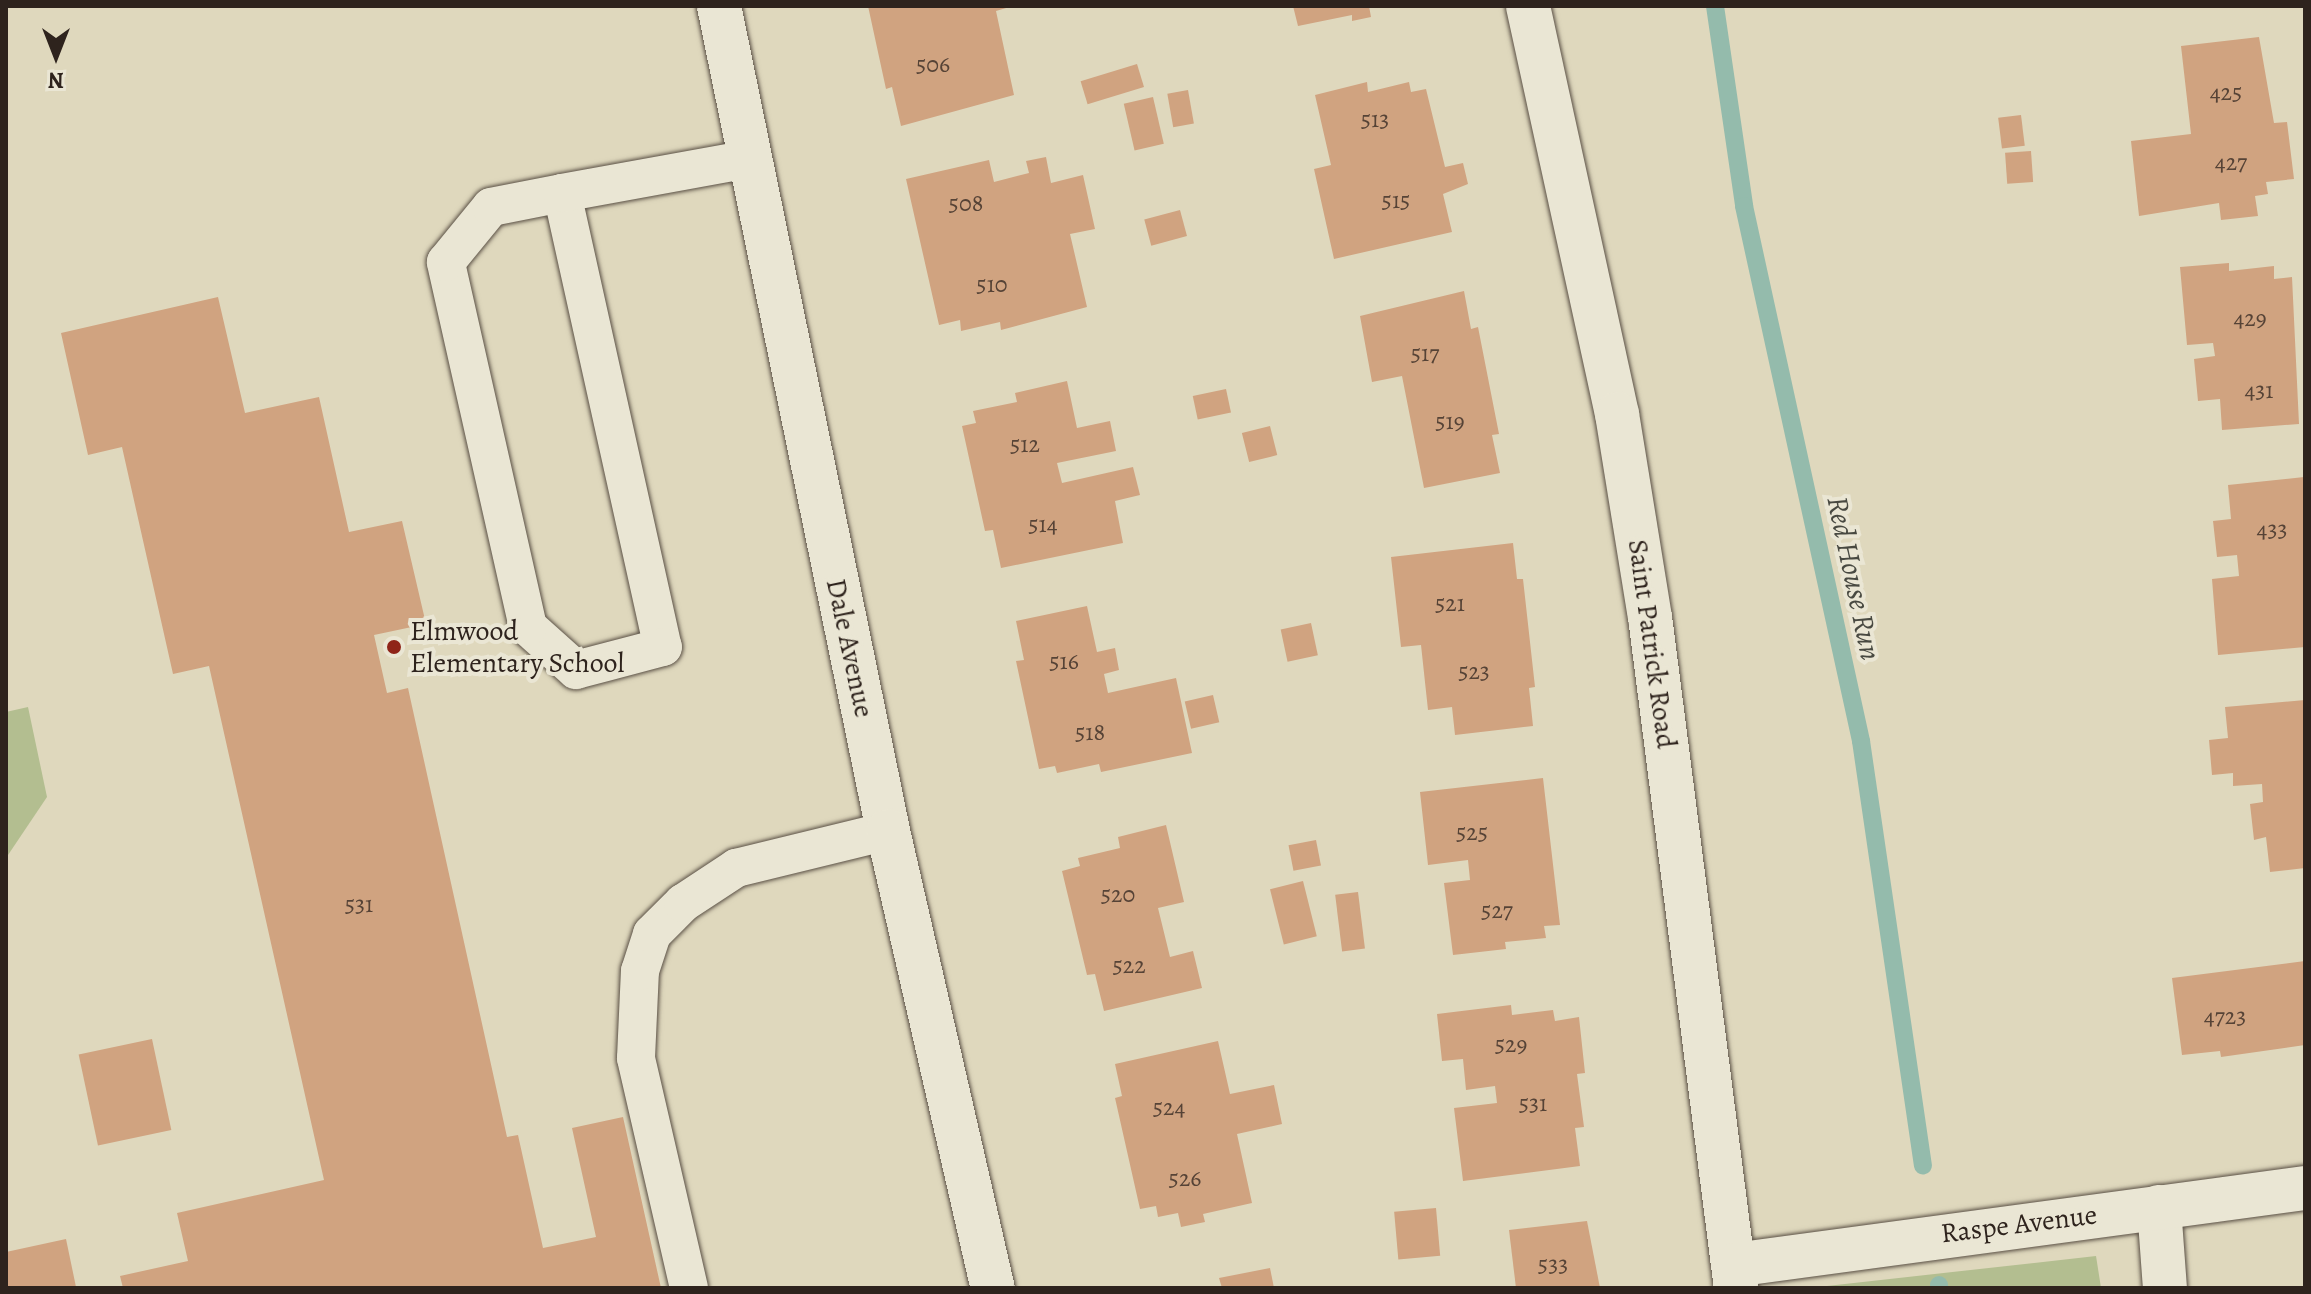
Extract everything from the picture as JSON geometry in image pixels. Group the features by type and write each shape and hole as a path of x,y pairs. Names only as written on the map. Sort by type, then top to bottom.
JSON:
{"street":[{"name":"Dale Avenue","path":"719,6 888,831 993,1288"},
{"name":"Saint Patrick Road","path":"1528,6 1617,414 1650,617 1735,1276"},
{"name":"Raspe Avenue","path":"1735,1276 2159,1207 2305,1188"},
{"path":"2159,1207 2165,1288"}],"lane":[{"path":"562,193 663,647 576,670 528,627 446,262 491,207 562,193 750,159"},
{"path":"689,1288 636,1058 640,971 652,934 683,903 736,868 888,831"}],"green space":[{"path":"28,707 47,797 6,858 6,712"},
{"path":"2096,1256 2101,1288 1809,1288"}],"building":[{"path":"868,6 1013,6 996,11 1014,95 901,126 892,87 886,89"},
{"path":"1293,6 1369,6 1371,17 1352,21 1352,15 1298,26"},
{"path":"2259,37 2274,123 2287,122 2294,179 2266,182 2268,194 2255,196 2258,216 2221,220 2219,203 2139,216 2131,141 2191,134 2181,46"},
{"path":"1137,64 1144,87 1088,104 1081,81"},
{"path":"1367,82 1368,92 1409,82 1411,92 1426,89 1445,167 1463,163 1468,184 1443,194 1452,232 1334,259 1314,169 1331,165 1315,95"},
{"path":"1188,90 1194,123 1173,127 1167,94"},
{"path":"1153,97 1164,144 1135,151 1124,104"},
{"path":"2021,115 2025,146 2002,149 1998,118"},
{"path":"2031,151 2033,182 2007,184 2005,153"},
{"path":"1046,157 1051,183 1083,175 1095,229 1070,234 1087,307 1001,330 1000,322 961,331 960,320 939,325 906,179 989,160 994,182 1029,173 1026,161"},
{"path":"1180,210 1187,236 1151,246 1144,220"},
{"path":"2229,263 2229,271 2274,266 2274,279 2292,277 2299,424 2222,430 2220,399 2198,401 2194,359 2215,356 2213,343 2187,345 2180,267"},
{"path":"1464,291 1471,329 1478,327 1499,434 1492,435 1500,473 1424,488 1402,376 1372,382 1360,316"},
{"path":"218,297 245,413 319,397 349,532 402,521 426,624 374,635 387,693 408,688 507,1137 518,1135 543,1248 596,1237 572,1128 623,1117 661,1288 123,1288 120,1276 188,1261 177,1213 324,1180 209,666 173,674 122,447 88,455 61,333"},
{"path":"1067,381 1077,428 1110,421 1116,451 1057,463 1062,483 1133,467 1140,495 1115,501 1123,543 1001,568 993,530 985,531 962,426 976,423 973,411 1017,402 1015,393"},
{"path":"1226,389 1231,412 1198,420 1193,396"},
{"path":"1270,426 1277,455 1249,462 1242,433"},
{"path":"2304,477 2305,647 2218,655 2212,579 2239,576 2237,555 2217,557 2213,521 2231,519 2228,485"},
{"path":"1513,543 1517,579 1523,579 1535,687 1529,688 1533,726 1455,735 1452,707 1428,710 1421,645 1401,647 1391,557"},
{"path":"1087,606 1097,652 1115,648 1119,670 1104,674 1108,693 1176,678 1192,753 1101,772 1099,764 1057,773 1055,766 1039,769 1016,661 1024,660 1016,621"},
{"path":"1311,623 1318,655 1288,662 1281,629"},
{"path":"1213,695 1219,722 1191,729 1185,702"},
{"path":"2305,700 2305,868 2270,872 2266,837 2254,840 2250,804 2263,802 2262,784 2233,786 2233,773 2212,775 2209,740 2228,738 2225,707"},
{"path":"1543,778 1560,925 1544,926 1546,938 1505,942 1506,949 1453,955 1444,883 1470,880 1468,860 1428,865 1420,792"},
{"path":"1166,825 1184,902 1158,908 1170,957 1193,951 1202,988 1104,1011 1095,974 1087,975 1062,871 1080,866 1078,858 1120,848 1118,837"},
{"path":"1316,840 1321,866 1293,871 1289,845"},
{"path":"1303,881 1317,936 1284,945 1270,889"},
{"path":"1358,892 1365,949 1342,951 1335,895"},
{"path":"2305,961 2305,1045 2221,1057 2220,1051 2182,1055 2172,978"},
{"path":"1511,1005 1512,1015 1553,1010 1555,1021 1579,1017 1585,1073 1577,1074 1584,1127 1575,1128 1580,1166 1463,1181 1454,1108 1497,1103 1495,1086 1466,1090 1463,1059 1442,1061 1437,1014"},
{"path":"152,1039 171,1130 98,1146 79,1055"},
{"path":"1218,1041 1230,1094 1274,1085 1282,1124 1237,1134 1252,1203 1203,1214 1205,1222 1181,1227 1178,1213 1158,1217 1156,1206 1140,1209 1115,1098 1122,1096 1115,1064"},
{"path":"1436,1208 1440,1256 1398,1259 1394,1212"},
{"path":"1587,1221 1600,1288 1516,1288 1509,1230"},
{"path":"66,1239 76,1287 6,1288 6,1252"},
{"path":"1270,1268 1274,1288 1222,1288 1219,1278"}],"waterway":[{"name":"Red House Run","path":"1715,6 1744,206 1861,741 1923,1165"}],"place":[{"name":"Elmwood Elementary School","path":"394,647"}]}
